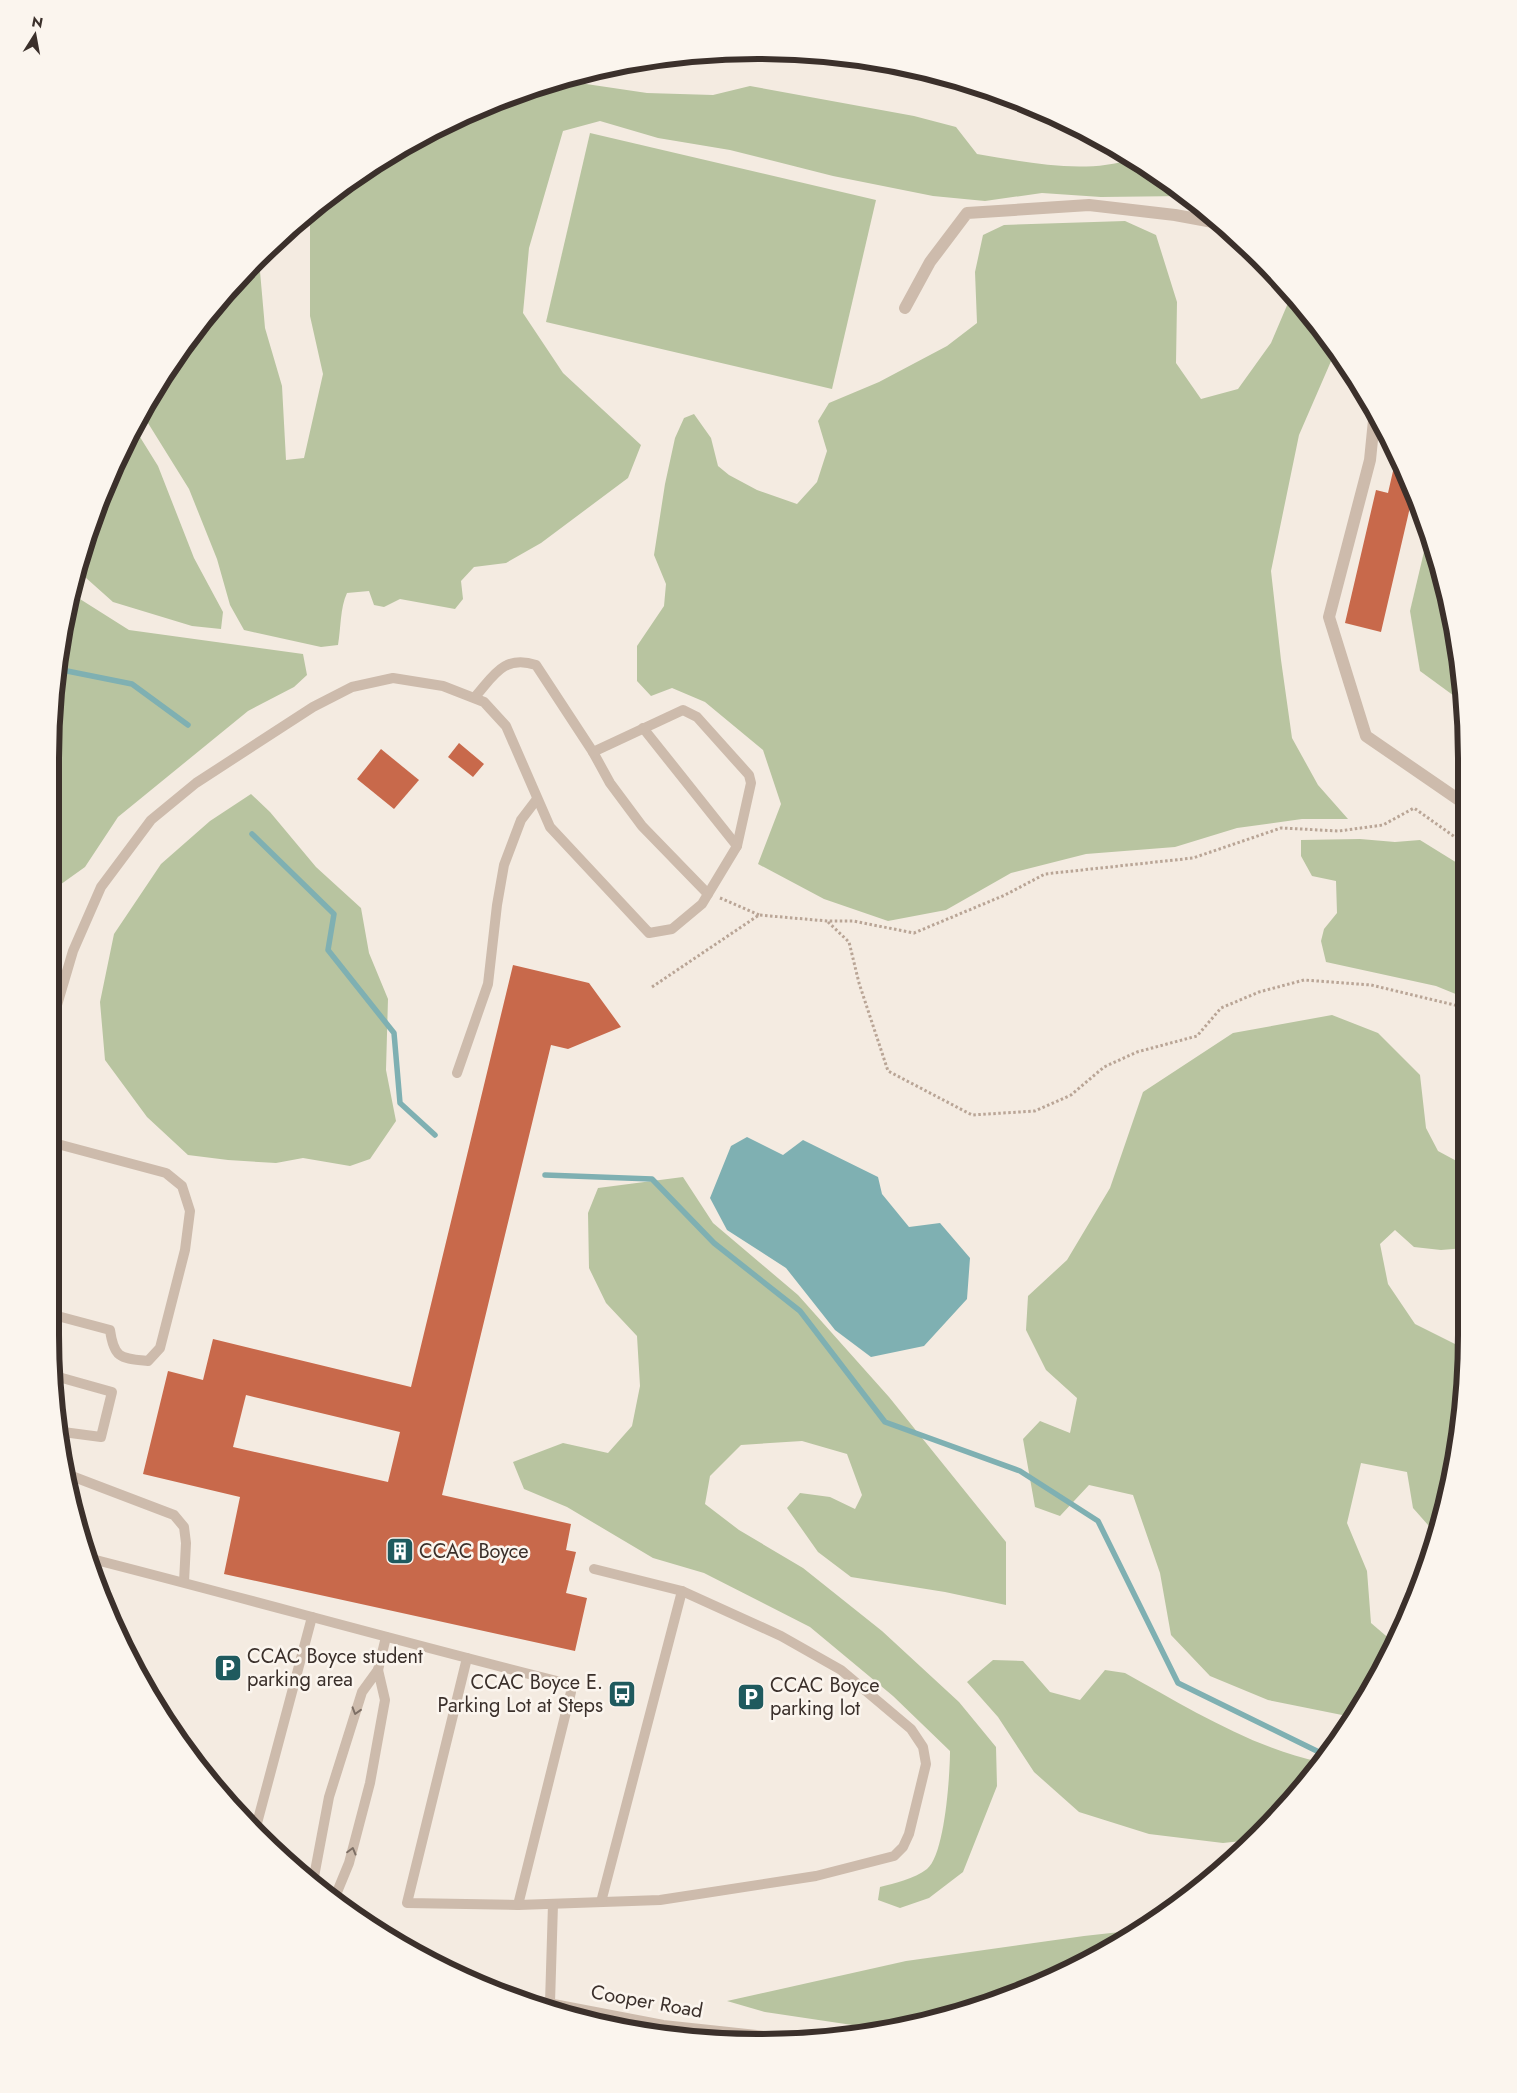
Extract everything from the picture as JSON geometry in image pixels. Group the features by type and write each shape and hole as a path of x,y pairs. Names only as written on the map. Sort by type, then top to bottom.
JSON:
{"street":[{"path":"905,308 930,262 967,213 1089,205 1175,215 1206,221"},
{"path":"1373,425 1370,460 1329,617 1366,736 1458,799"},
{"name":"Cooper Road","path":"571,2008 624,2021"}],"lane":[{"path":"474,698 503,665 524,661 536,665 593,752 610,783 642,826 708,894"},
{"path":"59,998 73,950 101,887 150,820 188,789 313,707 352,687 393,678 443,686 484,702 506,726 550,827 649,933 672,929 702,904 737,846 751,783 749,775 697,717 683,710 593,752"},
{"path":"643,728 737,846"},
{"path":"457,1073 488,984 497,905 504,865 521,820 537,799"},
{"path":"59,1144 166,1173 182,1186 190,1211 185,1250 160,1348 148,1361 124,1359 113,1348 110,1330 59,1316"},
{"path":"60,1377 112,1392 101,1437 66,1432"},
{"path":"73,1477 174,1515 184,1527 186,1543 184,1582"},
{"path":"96,1560 569,1684 571,1692 518,1905"},
{"path":"467,1658 406,1904 518,1905 660,1900 816,1876 894,1856 903,1847 909,1834 926,1764 923,1747 910,1729 841,1670 781,1636 728,1610 682,1591 594,1569"},
{"path":"601,1902 682,1591"},
{"path":"257,1822 312,1617"},
{"path":"315,1876 328,1797 362,1692 378,1670 386,1637"},
{"path":"337,1892 349,1863 370,1782 385,1700 378,1670"},
{"path":"550,2002 553,1904"}],"path":[{"path":"708,894 759,914 853,922 914,933 1004,895 1045,874 1192,858 1280,828 1339,831 1383,825 1414,808 1458,839"},
{"path":"652,987 759,914"},
{"path":"827,921 849,942 859,983 888,1070 972,1114 1035,1111 1071,1095 1104,1067 1137,1052 1197,1036 1221,1008 1258,992 1304,980 1372,985 1458,1006"}],"green space":[{"path":"578,83 647,93 713,95 750,86 914,116 956,127 977,154 1055,166 1095,166 1123,162 1174,196 1101,197 1042,193 985,201 933,196 833,176 730,150 658,138 600,121 563,131 529,248 523,313 563,373 641,445 628,478 541,543 506,563 474,567 461,581 463,599 455,609 400,599 384,607 374,605 369,591 347,593 342,612 338,645 321,647 244,630 230,605 217,559 189,489 146,420 177,370 203,333 232,297 260,268 265,328 282,386 286,460 304,458 323,374 310,316 309,222 333,203 409,152 491,112"},
{"path":"590,133 876,200 832,389 546,322"},
{"path":"1125,221 1156,235 1177,302 1176,363 1201,399 1238,389 1271,343 1289,302 1332,359 1299,435 1271,571 1292,738 1318,785 1348,819 1302,819 1237,828 1175,847 1086,854 1011,873 946,910 888,921 824,899 758,864 781,804 763,750 705,702 672,688 651,696 637,681 637,646 664,606 666,584 654,555 665,484 675,438 684,418 694,414 711,438 718,466 729,475 757,490 797,504 817,482 827,451 818,421 829,403 879,382 947,346 977,323 975,272 983,235 1004,225"},
{"path":"139,435 158,466 194,558 223,612 221,629 192,626 113,602 83,576 112,491"},
{"path":"1425,547 1445,622 1455,697 1420,671 1410,611"},
{"path":"78,598 129,630 303,654 307,675 294,687 248,711 118,817 85,867 59,886 60,713 72,622"},
{"path":"251,794 270,812 316,867 361,908 369,953 388,999 386,1070 396,1121 370,1159 350,1166 303,1158 276,1163 188,1155 147,1117 105,1060 100,1002 114,934 161,864 210,821"},
{"path":"1360,839 1395,842 1420,840 1458,864 1458,995 1436,986 1326,962 1321,941 1324,929 1337,913 1336,881 1312,876 1301,856 1301,840"},
{"path":"1332,1015 1378,1033 1420,1075 1426,1128 1438,1151 1458,1162 1458,1249 1441,1250 1414,1247 1395,1230 1380,1244 1388,1284 1415,1324 1458,1345 1457,1380 1445,1471 1430,1528 1413,1508 1407,1472 1361,1463 1347,1523 1367,1571 1371,1623 1389,1638 1365,1684 1345,1716 1268,1700 1210,1676 1171,1635 1160,1573 1133,1495 1089,1485 1060,1516 1035,1507 1023,1439 1040,1421 1070,1433 1077,1398 1046,1370 1026,1330 1028,1296 1067,1260 1110,1188 1143,1092 1233,1033"},
{"path":"683,1177 713,1223 798,1295 889,1397 1006,1542 1006,1605 945,1592 851,1577 818,1552 787,1508 800,1493 830,1497 855,1509 862,1495 847,1454 802,1441 741,1445 710,1476 705,1504 739,1530 803,1568 882,1631 959,1702 996,1747 997,1786 963,1872 929,1898 900,1908 878,1900 880,1887 916,1875 927,1869 933,1861 942,1832 945,1813 950,1751 893,1696 810,1627 704,1573 653,1558 567,1507 524,1489 513,1462 563,1443 608,1453 632,1426 640,1386 637,1336 606,1303 589,1268 588,1213 598,1188"},
{"path":"993,1660 1023,1661 1050,1692 1080,1700 1105,1670 1125,1673 1220,1725 1269,1747 1314,1760 1285,1796 1240,1841 1223,1843 1149,1834 1079,1812 1034,1772 998,1717 967,1682"},
{"path":"1122,1932 1068,1962 1026,1981 983,1997 895,2021 861,2026 765,2012 727,2001 906,1961"}],"water":[{"path":"747,1137 783,1155 803,1140 878,1177 882,1194 909,1227 940,1223 970,1258 967,1299 924,1346 871,1357 835,1330 786,1268 727,1230 710,1198 731,1146"}],"building":[{"path":"1394,467 1410,506 1381,632 1345,623 1376,490 1388,493"},
{"path":"459,743 484,764 473,777 448,757"},
{"path":"381,749 419,780 394,809 357,779"},
{"path":"513,965 589,983 621,1027 568,1049 551,1045 442,1495 571,1524 566,1550 576,1552 566,1593 587,1598 575,1651 224,1574 240,1497 143,1474 168,1371 203,1380 213,1339 411,1387","holes":["246,1395 400,1432 388,1482 233,1447"]}],"waterway":[{"path":"65,671 132,684 188,725"},
{"path":"252,834 334,914 328,950 394,1033 400,1103 435,1135"},
{"path":"545,1175 652,1179 714,1243 800,1311 885,1422 1020,1471 1098,1521 1178,1683 1319,1752"}],"place":[{"name":"CCAC Boyce","path":"400,1551"},
{"name":"CCAC Boyce student parking area","path":"228,1668"},
{"name":"CCAC Boyce E. Parking Lot at Steps","path":"622,1694"},
{"name":"CCAC Boyce parking lot","path":"751,1697"}]}
